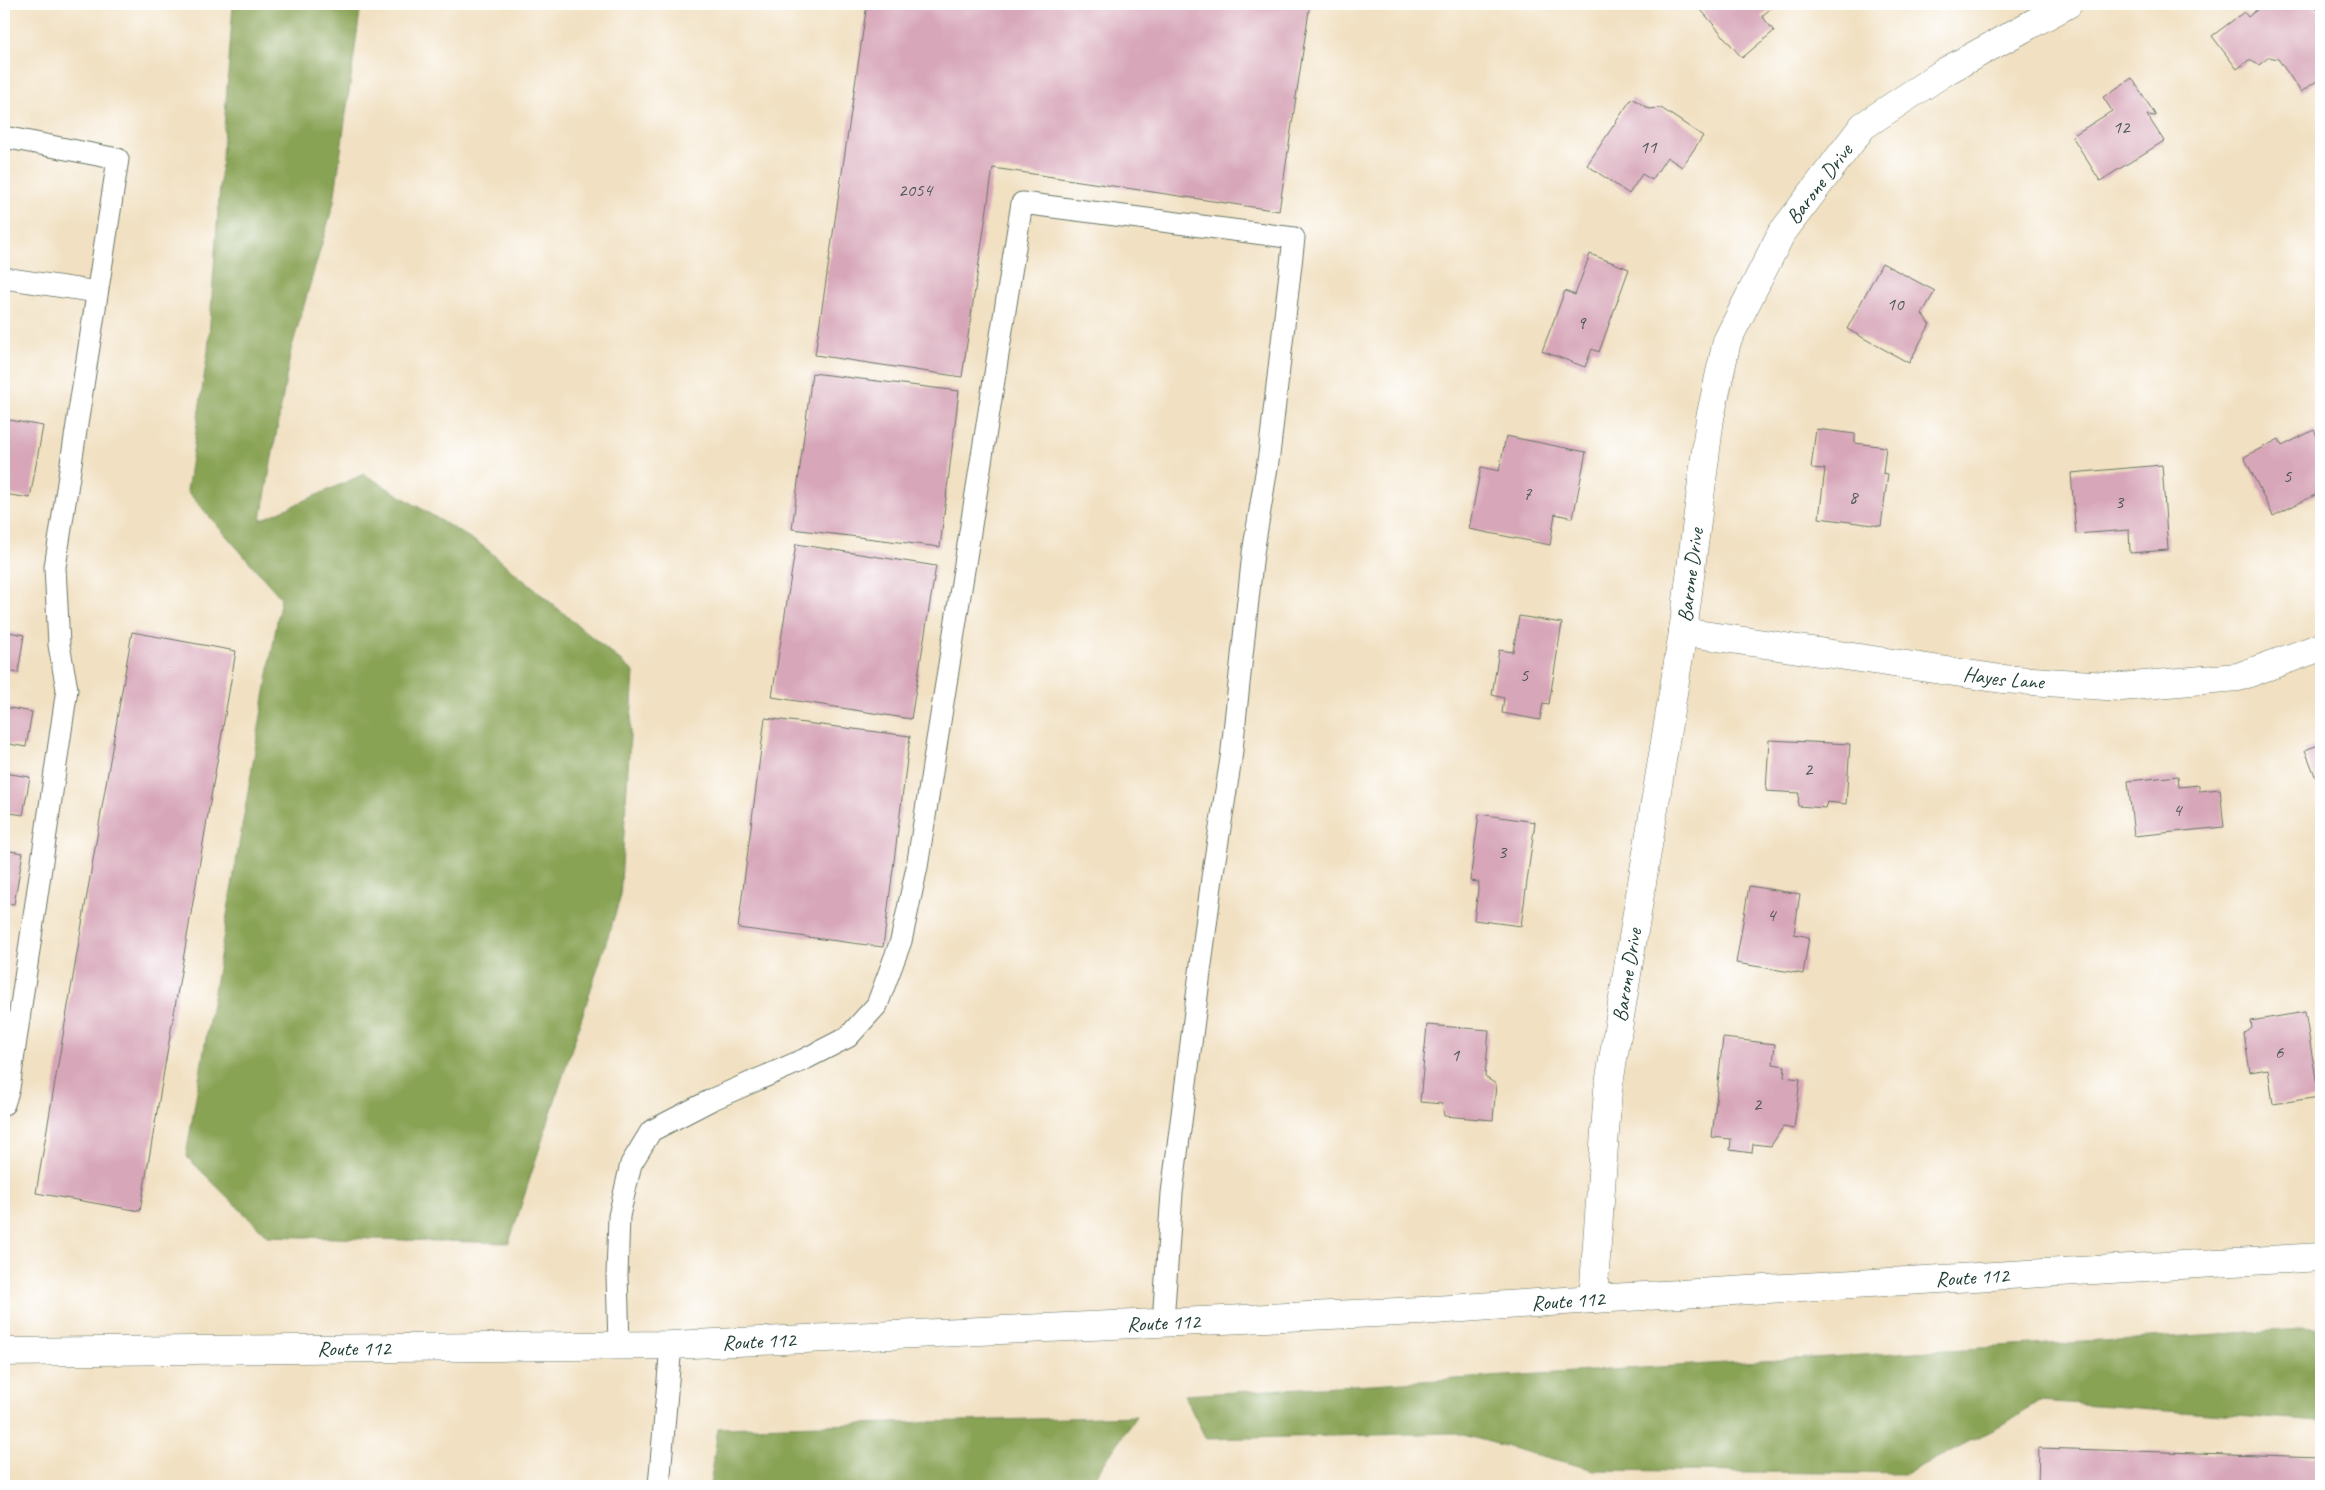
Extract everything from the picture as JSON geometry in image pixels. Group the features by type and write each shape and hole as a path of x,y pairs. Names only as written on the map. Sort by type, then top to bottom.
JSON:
{"main road":[{"name":"Barone Drive","path":"1593,1299 1608,1090 1682,632 1710,418 1727,340 1781,234 1864,126 1946,71 2068,4"},
{"name":"Hayes Lane","path":"1682,632 2002,679 2120,687 2238,678 2321,647"},
{"name":"Route 112","path":"4,1352 671,1345 1420,1311 1593,1299 2321,1257"}],"lane":[{"path":"4,137 118,159 55,567 59,645 67,689 9,1088 4,1104"},
{"path":"619,1345 617,1275 619,1216 631,1164 650,1131 713,1099 803,1060 848,1037 878,1005 901,941 917,867 1022,203 1294,238 1269,454 1253,553 1231,759 1209,897 1172,1193 1163,1322"},
{"path":"4,278 97,292"},
{"path":"659,1486 671,1345"}],"green space":[{"path":"233,4 361,4 334,202 291,350 261,520 364,474 483,546 634,672 620,899 509,1243 267,1236 186,1156 281,598 187,491 208,351"},
{"path":"2321,1328 2321,1421 2039,1401 2007,1422 1906,1474 1594,1470 1456,1433 1206,1439 1184,1395"},
{"path":"1136,1416 1089,1486 710,1486 718,1428"}],"building":[{"path":"867,4 1310,4 1279,211 993,168 962,377 815,355"},
{"path":"1696,4 1776,4 1762,16 1774,31 1742,58"},
{"path":"2264,4 2314,4 2321,15 2321,78 2301,92 2278,59 2269,57 2259,65 2249,60 2237,69 2212,36 2244,12 2248,17"},
{"path":"2132,78 2156,116 2147,115 2164,141 2100,181 2072,136 2112,111 2103,97"},
{"path":"1632,98 1649,109 1661,108 1703,136 1682,167 1667,157 1652,180 1642,174 1629,194 1587,165"},
{"path":"1590,254 1629,269 1599,352 1592,349 1585,367 1542,351 1565,291 1575,295"},
{"path":"1882,263 1935,291 1922,314 1930,324 1909,363 1847,329"},
{"path":"812,373 959,391 940,547 792,529"},
{"path":"4,419 43,426 30,498 4,494"},
{"path":"1816,429 1855,434 1855,443 1886,447 1883,473 1888,474 1881,526 1819,518 1825,469 1811,468"},
{"path":"2314,430 2321,446 2321,492 2273,516 2244,457 2279,439 2282,446"},
{"path":"1506,436 1586,452 1573,518 1555,514 1550,545 1469,529 1481,467 1499,471"},
{"path":"2162,465 2168,550 2130,553 2129,530 2076,534 2071,473"},
{"path":"796,544 936,566 911,719 772,697"},
{"path":"1519,616 1562,623 1549,704 1543,703 1540,720 1502,713 1504,698 1492,695 1499,650 1513,652"},
{"path":"4,631 24,635 18,673 4,670"},
{"path":"132,632 236,651 140,1211 36,1193"},
{"path":"4,707 32,712 26,747 4,743"},
{"path":"765,718 910,736 883,947 738,928"},
{"path":"1769,740 1850,744 1846,804 1827,802 1825,808 1798,806 1799,793 1766,791"},
{"path":"2321,744 2321,791 2305,750"},
{"path":"4,773 30,777 23,815 4,812"},
{"path":"2178,776 2179,787 2199,785 2199,791 2220,789 2224,827 2134,836 2128,781"},
{"path":"1479,814 1535,822 1521,926 1474,920 1479,882 1470,881"},
{"path":"4,850 23,853 14,904 4,903"},
{"path":"1749,886 1800,894 1794,934 1809,937 1803,974 1736,963"},
{"path":"2305,1012 2319,1097 2273,1104 2268,1069 2250,1072 2244,1034 2252,1028 2251,1021"},
{"path":"1427,1025 1489,1030 1485,1077 1496,1084 1493,1120 1444,1116 1442,1104 1420,1102"},
{"path":"1723,1038 1775,1044 1773,1064 1785,1066 1784,1077 1800,1079 1794,1129 1783,1127 1771,1146 1753,1144 1752,1153 1730,1150 1731,1139 1712,1137"},
{"path":"2039,1448 2321,1457 2321,1486 2038,1486"}]}
